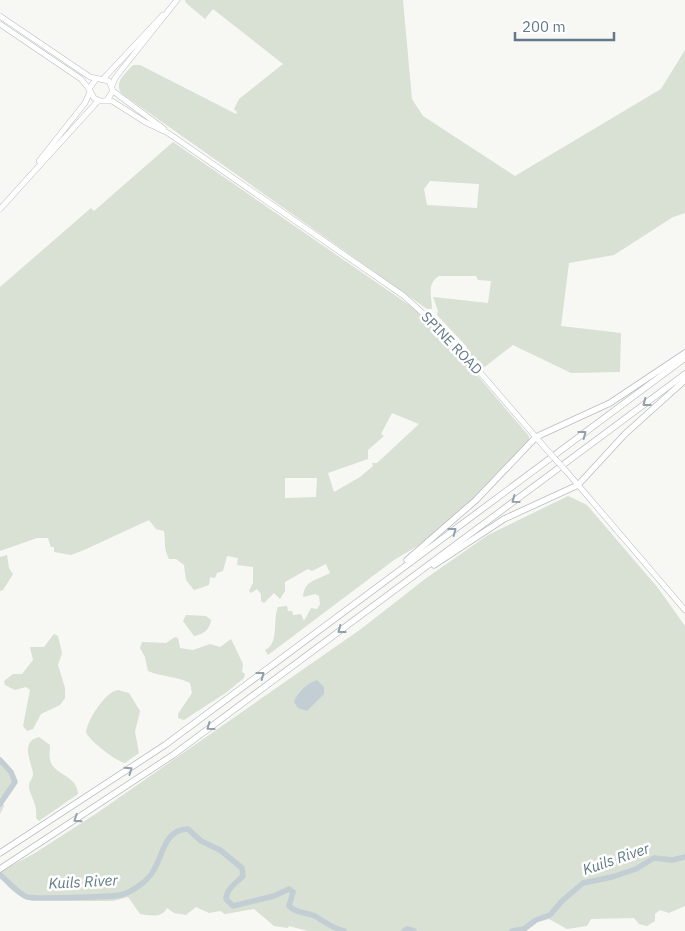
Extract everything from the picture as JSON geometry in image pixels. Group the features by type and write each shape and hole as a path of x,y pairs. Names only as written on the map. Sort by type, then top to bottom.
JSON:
{"highway":[{"path":"372,591 476,500 536,437 610,403 685,353"},
{"path":"0,854 165,745 685,358"},
{"path":"0,869 173,755 685,374"},
{"path":"380,601 504,519 578,485 625,434 685,380"}],"main road":[{"path":"0,16 88,76 96,79 104,78 175,2"},
{"path":"35,167 98,101 106,100 115,78 175,2"},
{"path":"0,24 81,79 98,101"},
{"name":"SPINE ROAD","path":"104,78 119,98 404,296 452,340 685,610"},
{"path":"0,208 85,103 96,79"},
{"name":"SPINE ROAD","path":"106,100 114,102 145,122 168,133"}],"shaded area":[{"path":"185,0 403,0 412,99 423,116 515,176 661,89 685,50 685,213 673,217 614,255 569,263 561,326 621,333 620,372 571,373 513,345 482,369 466,351 467,347 437,315 438,311 433,297 488,303 491,281 478,280 476,276 439,276 432,283 431,287 432,309 427,309 121,93 119,85 122,77 133,65 140,65 236,114 237,112 234,109 239,99 283,64 213,9 205,19","holes":["430,181 479,184 477,208 427,205 424,189"]},
{"path":"173,142 412,307 442,334 529,436 529,441 492,482 429,539 394,560 268,655 265,650 273,642 278,607 287,606 288,611 292,611 293,615 301,614 304,621 311,608 317,609 320,604 319,596 315,594 303,597 304,591 312,581 330,573 326,564 312,571 308,569 285,582 285,591 280,599 274,593 264,603 261,601 261,594 257,589 251,593 249,591 253,583 253,567 237,565 238,558 227,556 223,571 217,573 215,578 210,577 209,585 194,590 186,580 184,565 176,559 169,559 165,548 164,531 156,529 149,520 71,555 54,552 54,547 51,547 48,538 37,538 0,551 0,287 91,208 94,211","holes":["392,413 419,424 377,463 372,463 373,466 360,477 334,492 328,473 368,459 368,450 384,436 381,434","285,478 317,478 316,497 285,498"]},
{"path":"568,496 587,505 658,588 685,626 685,906 669,913 660,910 655,914 655,921 647,926 639,924 634,918 591,919 587,926 567,929 549,919 537,922 526,931 308,931 289,926 288,928 274,926 254,909 225,914 220,911 209,913 196,907 186,915 174,913 167,908 162,914 151,915 140,914 128,897 113,901 32,901 17,894 5,882 0,872 35,853 97,813 361,629 425,579 488,535"},
{"path":"7,555 9,568 13,574 3,590 0,591 0,557"},
{"path":"186,615 206,616 211,620 208,628 201,634 194,636 183,621"},
{"path":"54,634 58,636 62,653 58,665 65,688 65,698 60,705 41,714 33,729 27,731 23,726 30,690 26,687 15,690 5,685 4,681 13,674 22,674 33,660 30,647 44,647"},
{"path":"175,637 178,638 180,648 193,650 210,644 220,647 231,639 243,664 242,672 245,674 244,678 227,692 184,720 178,718 178,714 192,693 190,683 148,671 145,657 140,648 142,642 166,643"},
{"path":"317,680 324,687 324,694 307,711 298,708 294,702 297,695 306,686"},
{"path":"118,690 129,693 140,711 135,732 139,753 125,763 104,751 86,732 90,720 98,707 108,696"},
{"path":"39,737 50,745 52,765 75,784 78,794 39,821 36,818 36,807 29,788 33,774 28,748 29,743"},
{"path":"0,760 11,772 15,782 2,802 4,806 0,814"}],"waterway":[{"name":"Kuils River","path":"0,760 11,772 15,782 0,804"},
{"name":"Kuils River","path":"0,875 16,890 27,897 73,898 120,895 132,890 146,880 154,870 168,840 179,831 188,829 201,841 220,850 242,868 243,876 232,886 226,899 233,906 274,896 289,889 293,892 289,906 292,909 315,916 332,927 344,931"},
{"name":"Kuils River","path":"512,931 524,929 536,920 550,915 562,901 583,883 612,877 636,869 654,858 672,860 685,857"},
{"name":"Kuils River","path":"404,931 407,929 414,931"}]}
